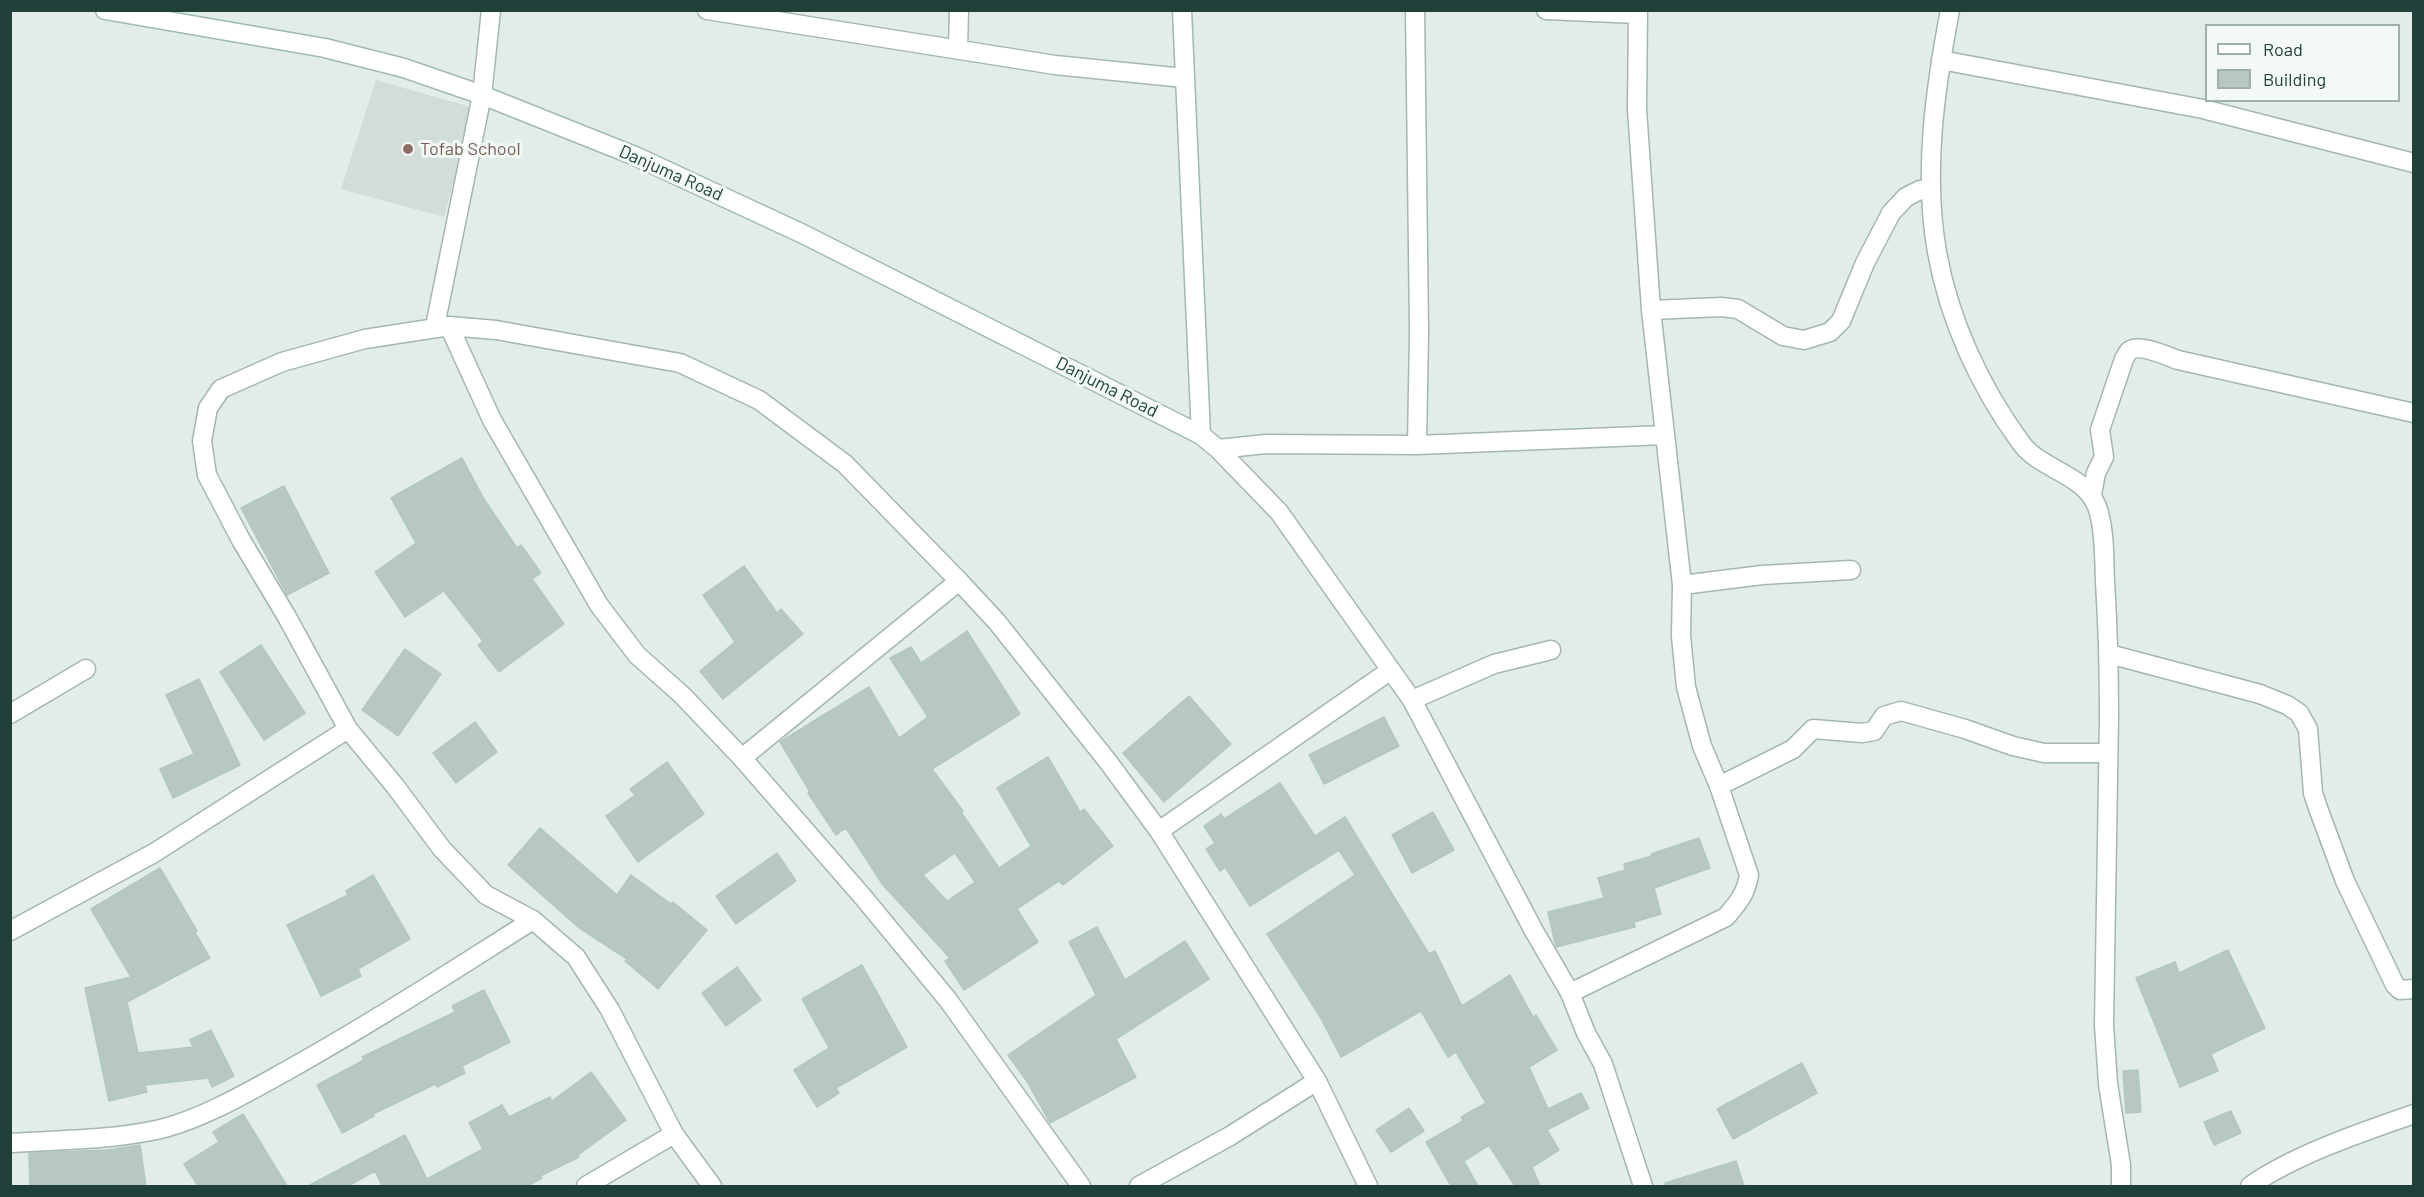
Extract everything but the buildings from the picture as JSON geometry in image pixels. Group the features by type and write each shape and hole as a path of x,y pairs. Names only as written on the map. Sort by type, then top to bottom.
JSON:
{"street":[{"path":"491,10 483,95 442,326 492,420 599,605 637,655 682,695 742,758 863,897 948,1000 1081,1186"},
{"path":"958,48 959,10"},
{"path":"1182,10 1196,281 1201,435"},
{"path":"1415,10 1419,331 1417,445"},
{"path":"1546,10 1638,12 1637,109 1651,310 1682,585 1681,636 1686,687 1702,746 1719,786 1749,875 1747,889 1741,900 1726,916 1570,993"},
{"path":"1950,10 1941,60 1933,131 1931,188 1937,252 1959,332 1988,392 2023,446 2059,472 2077,481 2092,494 2099,512 2109,654 2104,1025 2108,1084 2121,1166 2121,1186"},
{"name":"Danjuma Road","path":"111,11 325,48 404,68 483,95 635,156 803,234 1201,435 1218,449 1279,512 1349,607 1412,700 1534,931 1570,993 1586,1033 1603,1064 1643,1186"},
{"path":"713,11 1055,65 1184,78"},
{"path":"1941,60 2203,109 2414,163"},
{"path":"1651,310 1722,307 1738,309 1783,336 1804,340 1830,332 1841,321 1865,263 1891,213 1905,197 1931,188"},
{"path":"712,1186 674,1134 610,1010 576,957 533,920 486,895 442,849 395,786 348,729 287,617 241,540 207,475 202,441 208,408 221,389 282,362 365,339 442,326 496,330 680,363 759,400 845,464 959,580 998,622 1109,763 1159,831 1317,1081 1368,1186"},
{"path":"2092,494 2096,473 2104,457 2101,435 2103,421 2124,359 2129,351 2136,348 2178,360 2414,413"},
{"path":"1218,449 1266,444 1417,445 1665,435"},
{"path":"1682,585 1762,574 1851,570"},
{"path":"742,758 959,580"},
{"path":"1412,700 1494,664 1551,650"},
{"path":"2109,654 2260,694 2287,705 2299,713 2308,729 2313,793 2345,881 2395,985 2400,990 2414,989"},
{"path":"10,714 86,669"},
{"path":"1159,831 1390,670"},
{"path":"1719,786 1793,749 1813,729 1862,733 1874,731 1884,716 1891,712 1901,711 2044,753 2108,753"},
{"path":"10,931 154,853 348,729"},
{"path":"10,1143 116,1136 157,1130 182,1122 249,1092 344,1038 533,920"},
{"path":"1139,1186 1230,1136 1317,1081"},
{"path":"2250,1186 2261,1178 2317,1151 2414,1114"},
{"path":"586,1186 674,1134"}],"shaded area":[{"name":"Tofab School","path":"376,80 474,108 444,217 341,189"}],"place":[{"name":"Tofab School","path":"408,149"}]}
